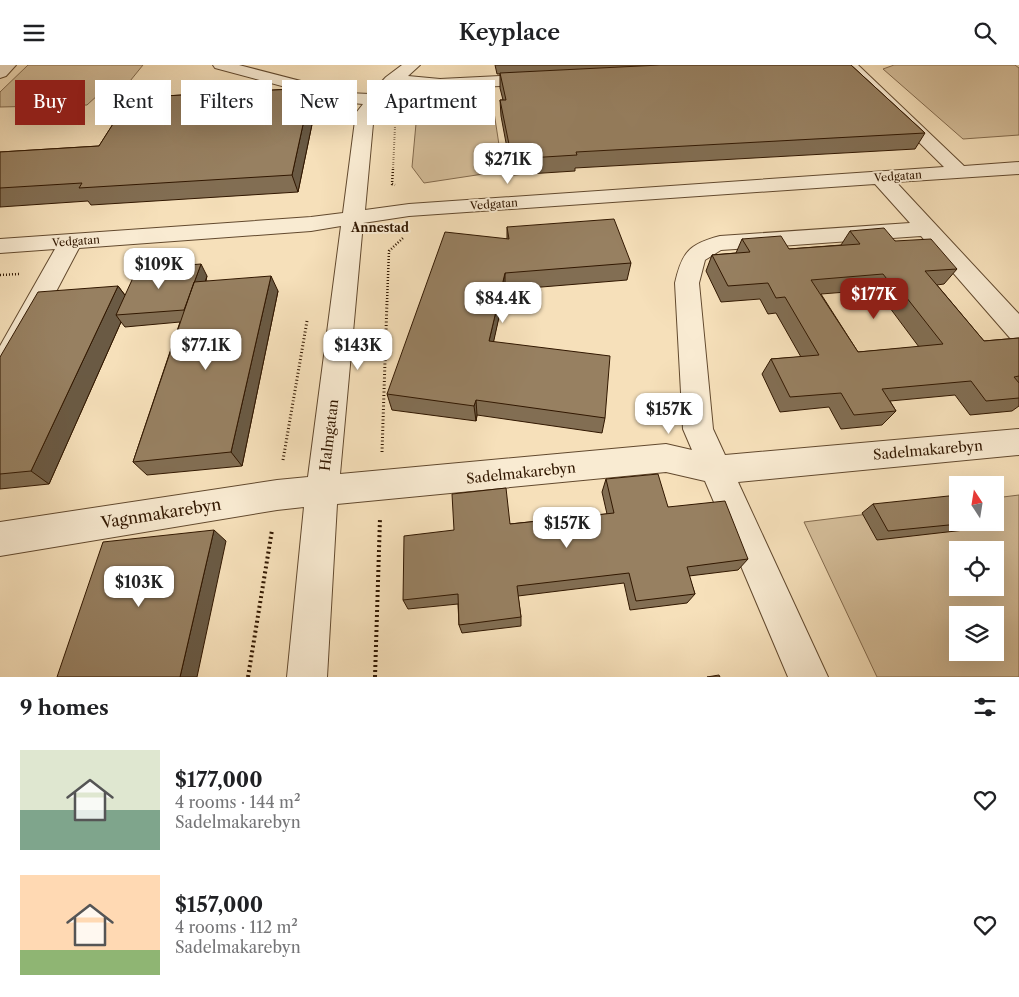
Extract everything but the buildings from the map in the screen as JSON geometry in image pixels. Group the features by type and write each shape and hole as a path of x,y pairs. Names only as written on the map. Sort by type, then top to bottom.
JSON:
{"street":[{"path":"0,73 8,65"},
{"path":"220,65 347,98 367,99"},
{"path":"849,65 959,172"},
{"path":"407,76 552,78"},
{"name":"Halmgatan","path":"307,677 322,491 355,217 365,113 367,110"},
{"name":"Vedgatan","path":"0,246 311,224 409,210 1019,168"},
{"path":"881,177 903,204 1019,331"},
{"path":"808,677 718,470 698,429 687,283 691,262 703,248 720,243 927,229"},
{"path":"0,371 71,241"},
{"name":"Sadelmakarebyn","path":"322,491 381,487 666,458 718,470 1019,442"},
{"name":"Vagnmakarebyn","path":"0,539 277,495 322,491"}],"path":[{"path":"375,677 389,251 405,236 409,210 404,190 392,184 395,117 396,107 405,94 407,76"},
{"path":"248,677 308,314"}],"shaded area":[{"path":"28,65 143,65 131,80 95,80 95,98 87,105 85,105 85,80 15,80 15,107 0,107 0,92"},
{"path":"894,65 1015,65 1019,68 1019,135 963,139 883,69"},
{"path":"495,119 503,171 424,183 412,167 416,125 495,125"},
{"path":"1019,495 1019,677 877,677 804,522 949,504 949,531 1004,531 1004,497"}],"district":[{"name":"Annestad","path":"380,228"}]}
